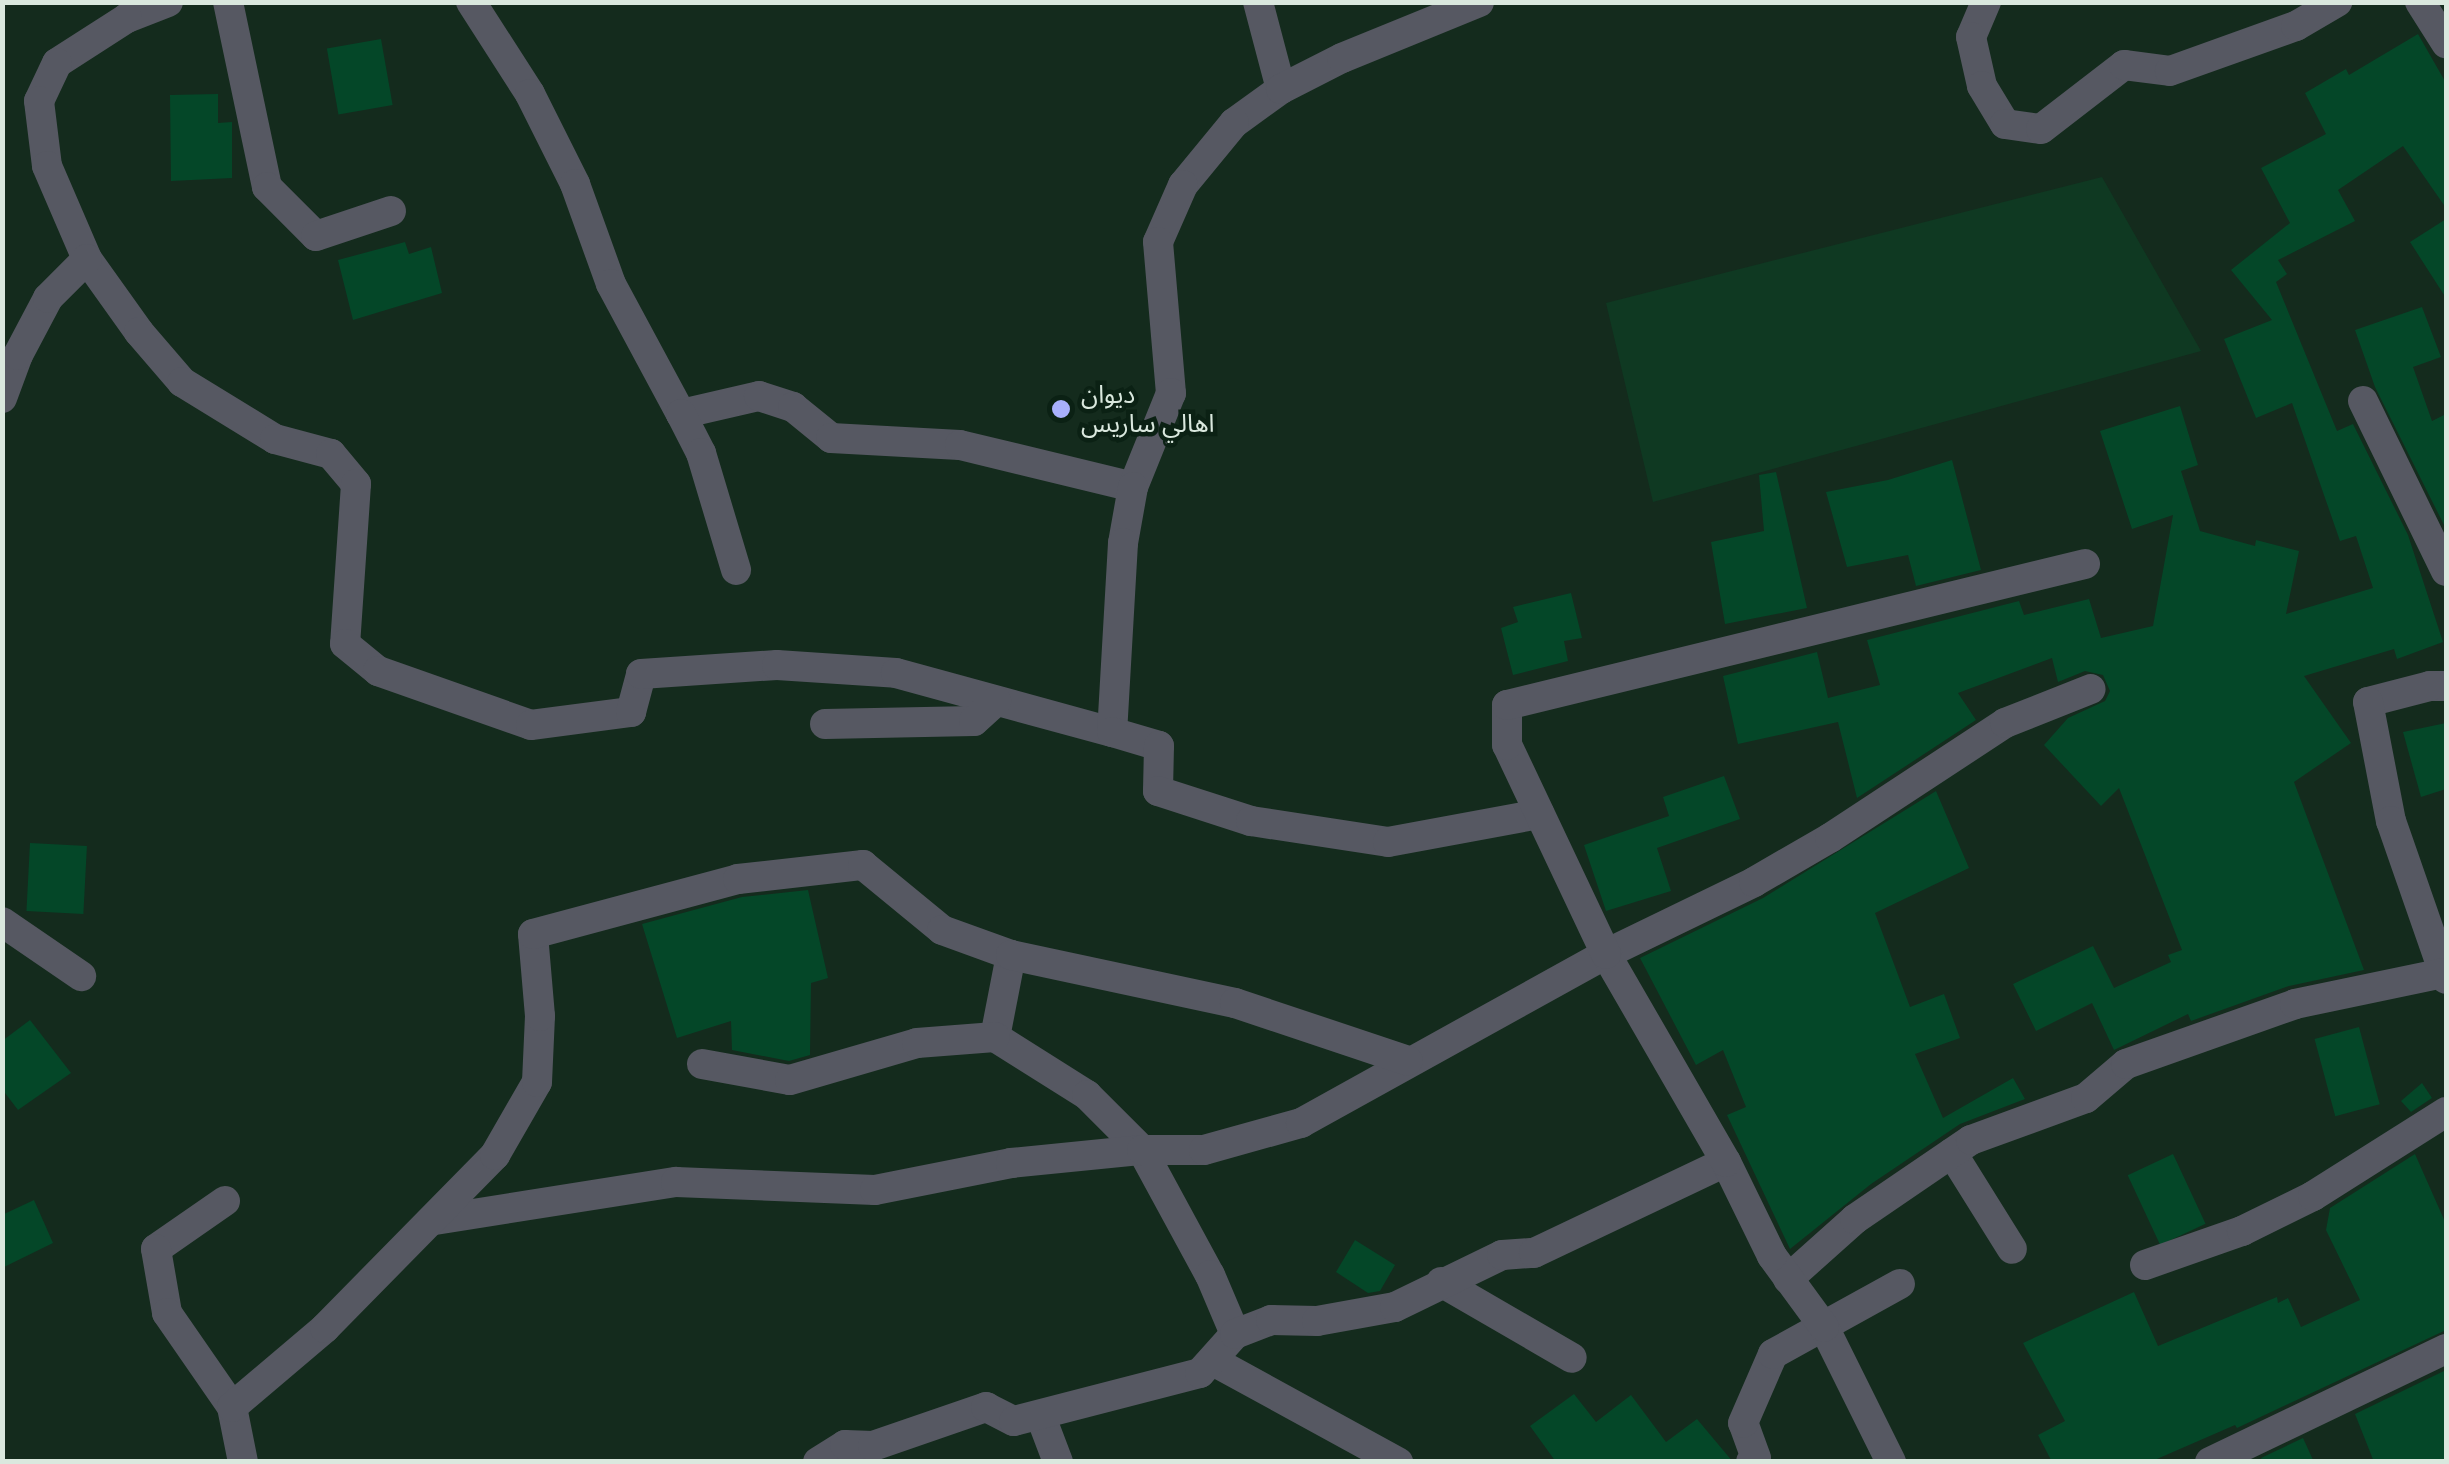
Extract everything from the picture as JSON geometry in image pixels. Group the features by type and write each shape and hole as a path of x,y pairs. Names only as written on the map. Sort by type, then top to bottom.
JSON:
{"street":[{"path":"168,2 127,18 57,63 39,101 47,166 86,260 182,382 275,439 331,454 356,484 344,644 378,670 531,724 630,712 642,674 778,665 896,674 1159,746 1158,790 1251,822 1388,842 1539,814"},
{"path":"228,2 268,188 316,236 391,211"},
{"path":"471,2 530,94 576,184 611,284 701,453 736,570"},
{"path":"1258,2 1281,89"},
{"path":"1112,732 1123,544 1133,487 1172,393 1158,242 1183,185 1234,124 1281,89 1342,58 1479,2"},
{"path":"1986,2 1971,37 1982,86 2004,124 2041,130 2124,65 2170,71 2296,26 2336,2"},
{"path":"2420,2 2446,43"},
{"path":"2,398 18,355 48,298 86,260"},
{"path":"680,414 760,396 793,407 831,438 960,445 1133,487"},
{"path":"2363,400 2446,571"},
{"path":"1891,1462 1824,1327 1772,1256 1726,1162 1606,954 1507,745 1507,704 2085,564"},
{"path":"1788,1279 1855,1219 1971,1140 2086,1098 2126,1064 2296,1004 2445,976 2392,820 2368,702 2430,686 2446,686"},
{"path":"435,1220 676,1182 875,1190 1011,1163 1142,1150 1204,1150 1301,1123 1606,954 1815,846 2005,723 2090,689"},
{"path":"825,724 974,721 996,701"},
{"path":"232,1407 325,1328 495,1155 538,1082 540,1016 533,934 738,879 863,865 942,930 1011,955 1235,1004 1408,1061"},
{"path":"2,922 81,976"},
{"path":"995,1037 1011,955"},
{"path":"702,1064 790,1080 917,1043 995,1037 1087,1094 1142,1150 1210,1275 1235,1334"},
{"path":"2144,1265 2242,1231 2314,1196 2446,1112"},
{"path":"1952,1153 2012,1249"},
{"path":"818,1462 846,1445 873,1446 986,1407 1014,1421 1042,1417 1200,1374 1235,1334 1271,1320 1317,1321 1395,1307 1502,1256 1534,1253 1726,1162"},
{"path":"226,1202 156,1249 167,1313 232,1407 243,1462"},
{"path":"1441,1282 1572,1358"},
{"path":"1751,1462 1756,1458 1743,1423 1773,1354 1900,1284"},
{"path":"2210,1462 2446,1350"},
{"path":"1214,1362 1398,1462"},
{"path":"1042,1417 1058,1462"}],"green space":[{"path":"2102,177 2201,351 1653,502 1606,303"}],"building":[{"path":"2418,34 2446,83 2446,208 2403,146 2338,190 2355,221 2278,260 2287,274 2276,282 2337,431 2353,424 2408,535 2443,642 2397,659 2394,649 2304,676 2351,743 2294,782 2364,970 2289,986 2191,1021 2188,1014 2114,1050 2092,1003 2036,1031 2013,984 2093,946 2114,988 2171,962 2168,955 2182,950 2119,788 2101,806 2044,745 2068,718 2105,701 2110,691 2103,675 2085,671 2058,682 2052,658 1958,693 1976,720 1857,798 1838,722 1738,744 1723,676 1817,652 1828,698 1880,685 1867,640 2019,601 2024,615 2089,599 2101,638 2153,626 2173,515 2132,529 2100,431 2180,406 2198,465 2181,471 2200,531 2255,546 2256,540 2299,551 2286,614 2373,588 2356,536 2340,541 2292,403 2256,418 2224,339 2272,320 2231,270 2290,223 2261,168 2326,134 2305,93 2346,69 2349,75"},
{"path":"381,39 393,105 338,115 327,49"},
{"path":"218,94 218,123 232,122 232,178 171,181 170,95"},
{"path":"2446,219 2446,298 2410,242"},
{"path":"405,242 409,254 431,247 442,293 353,320 338,260"},
{"path":"2422,307 2441,357 2413,367 2432,421 2446,414 2446,529 2375,387 2355,330"},
{"path":"1952,460 1981,570 1916,586 1908,555 1847,567 1826,492 1888,480"},
{"path":"1776,472 1807,608 1725,624 1711,542 1764,531 1759,475"},
{"path":"1571,593 1582,638 1564,641 1568,661 1513,675 1501,628 1518,622 1513,607"},
{"path":"2446,723 2446,789 2421,797 2403,732"},
{"path":"1724,776 1740,819 1657,848 1671,891 1606,911 1584,845 1669,816 1663,797"},
{"path":"1936,791 1969,868 1875,913 1910,1007 1944,994 1960,1038 1915,1054 1943,1118 2013,1078 2025,1099 1960,1124 1871,1184 1790,1249 1727,1115 1746,1107 1723,1050 1696,1065 1640,958 1763,898"},
{"path":"30,843 87,846 83,914 26,911"},
{"path":"808,890 828,978 811,983 810,1055 789,1061 732,1050 731,1021 677,1038 642,924 742,897"},
{"path":"30,1020 71,1073 18,1110 2,1089 2,1041"},
{"path":"2359,1027 2380,1104 2335,1116 2315,1039"},
{"path":"2422,1083 2432,1098 2411,1112 2401,1101"},
{"path":"2173,1154 2206,1224 2160,1245 2128,1175"},
{"path":"2415,1154 2446,1224 2446,1330 2237,1428 2235,1425 2150,1462 2052,1462 2038,1435 2065,1421 2023,1343 2134,1292 2158,1346 2277,1297 2278,1303 2288,1298 2301,1327 2360,1300 2326,1230 2330,1208"},
{"path":"34,1200 53,1243 2,1268 2,1215"},
{"path":"1355,1240 1395,1265 1380,1291 1368,1293 1336,1272"},
{"path":"2446,1370 2446,1462 2374,1462 2355,1414"},
{"path":"1574,1394 1596,1422 1631,1395 1666,1442 1697,1419 1733,1462 1556,1462 1530,1426"},
{"path":"2303,1438 2314,1462 2263,1462 2261,1458"}],"place":[{"name":"ديوان اهالي ساريس","path":"1061,409"}]}
